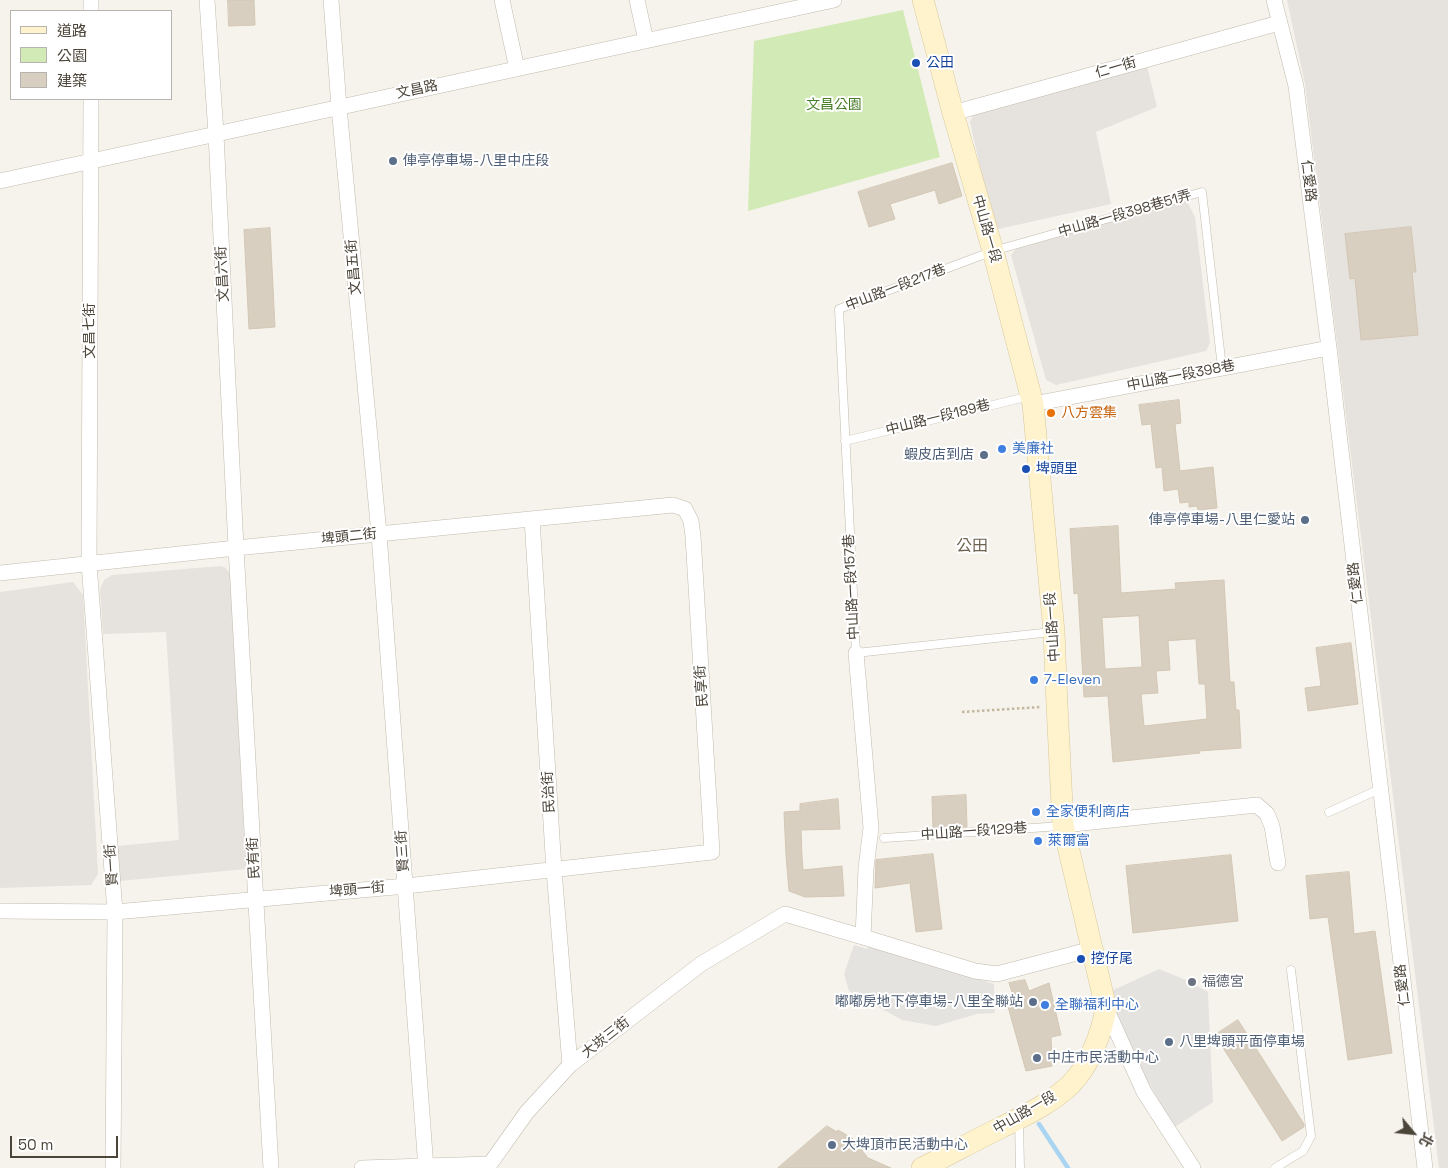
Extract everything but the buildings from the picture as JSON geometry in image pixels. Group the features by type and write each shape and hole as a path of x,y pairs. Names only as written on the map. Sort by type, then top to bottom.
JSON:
{"main road":[{"name":"中山路一段","path":"922,1168 1019,1119 1056,1096 1071,1083 1083,1070 1096,1043 1106,1008 1063,825 1054,632 1032,400 993,251 923,0"}],"street":[{"name":"文昌六街","path":"207,0 216,134 236,548"},
{"name":"文昌五街","path":"331,0 339,107 379,534"},
{"path":"502,0 517,69"},
{"path":"637,0 646,41"},
{"name":"文昌路","path":"0,181 646,41 777,6 834,0"},
{"name":"仁愛路","path":"1274,0 1296,86 1329,348 1424,1168"},
{"name":"仁一街","path":"953,113 1279,23"},
{"name":"文昌七街","path":"89,563 91,100"},
{"name":"中山路一段398巷","path":"1032,400 1329,348"},
{"name":"埤頭二街","path":"0,573 673,505 684,509 690,520"},
{"name":"民治街","path":"532,519 554,870 570,1066"},
{"name":"民享街","path":"690,520 693,536 712,852"},
{"name":"賢三街","path":"379,534 426,1167"},
{"name":"民有街","path":"236,548 271,1168"},
{"name":"賢一街","path":"89,563 115,912 113,1168"},
{"path":"856,653 871,828 866,868 863,938"},
{"path":"1063,825 1257,805 1267,814 1272,826 1278,863"},
{"name":"埤頭一街","path":"0,911 115,912 406,886 712,852"},
{"name":"大崁三街","path":"362,1168 490,1164 527,1112 570,1066 701,964 785,914 975,971 997,974 1092,949"},
{"path":"1106,1008 1144,1092 1192,1168"}],"lane":[{"name":"中山路一段398巷51弄","path":"993,251 1202,192 1222,368"},
{"name":"中山路一段217巷","path":"845,441 839,309 993,251"},
{"name":"中山路一段189巷","path":"845,441 1032,400"},
{"name":"中山路一段157巷","path":"845,441 856,653 1054,632"},
{"path":"1329,812 1380,789"},
{"name":"中山路一段129巷","path":"884,838 1063,825"},
{"path":"1276,1168 1303,1151 1311,1136 1291,970"},
{"path":"1019,1119 1020,1168"}],"path":[{"path":"962,712 1057,706"}],"shaded area":[{"path":"1287,0 1448,0 1448,1168 1439,1168 1305,84"},
{"path":"1146,62 1157,107 1096,132 1111,204 994,230 970,122 974,112"},
{"path":"1184,201 1189,205 1195,217 1210,343 1206,351 1056,385 1046,380 1011,255 1016,249"},
{"path":"221,566 226,568 230,574 246,869 120,881 116,846 179,840 166,632 103,634 100,589 104,580 112,575"},
{"path":"73,582 83,595 98,874 91,885 0,888 0,592"},
{"path":"870,943 994,984 995,1013 977,1014 936,1026 902,1020 849,991 844,974 854,945 867,949"},
{"name":"八里埤頭平面停車場","path":"1159,969 1186,980 1208,992 1213,1102 1175,1127 1136,1062 1118,1022 1109,992"}],"green space":[{"name":"文昌公園","path":"903,10 940,157 748,211 754,41"}],"waterway":[{"path":"1039,1124 1068,1168"}],"place":[{"name":"公田","path":"916,63"},
{"name":"俥亭停車場-八里中庄段","path":"393,161"},
{"name":"八方雲集","path":"1051,413"},
{"name":"美廉社","path":"1002,449"},
{"name":"蝦皮店到店","path":"984,455"},
{"name":"埤頭里","path":"1026,469"},
{"name":"俥亭停車場-八里仁愛站","path":"1305,520"},
{"name":"7-Eleven","path":"1034,680"},
{"name":"全家便利商店","path":"1036,812"},
{"name":"萊爾富","path":"1038,841"},
{"name":"挖仔尾","path":"1081,959"},
{"name":"福德宮","path":"1192,982"},
{"name":"嘟嘟房地下停車場-八里全聯站","path":"1033,1002"},
{"name":"全聯福利中心","path":"1045,1005"},
{"name":"八里埤頭平面停車場","path":"1169,1042"},
{"name":"中庄市民活動中心","path":"1037,1058"},
{"name":"大埤頂市民活動中心","path":"832,1145"}],"district":[{"name":"公田","path":"972,547"}]}
